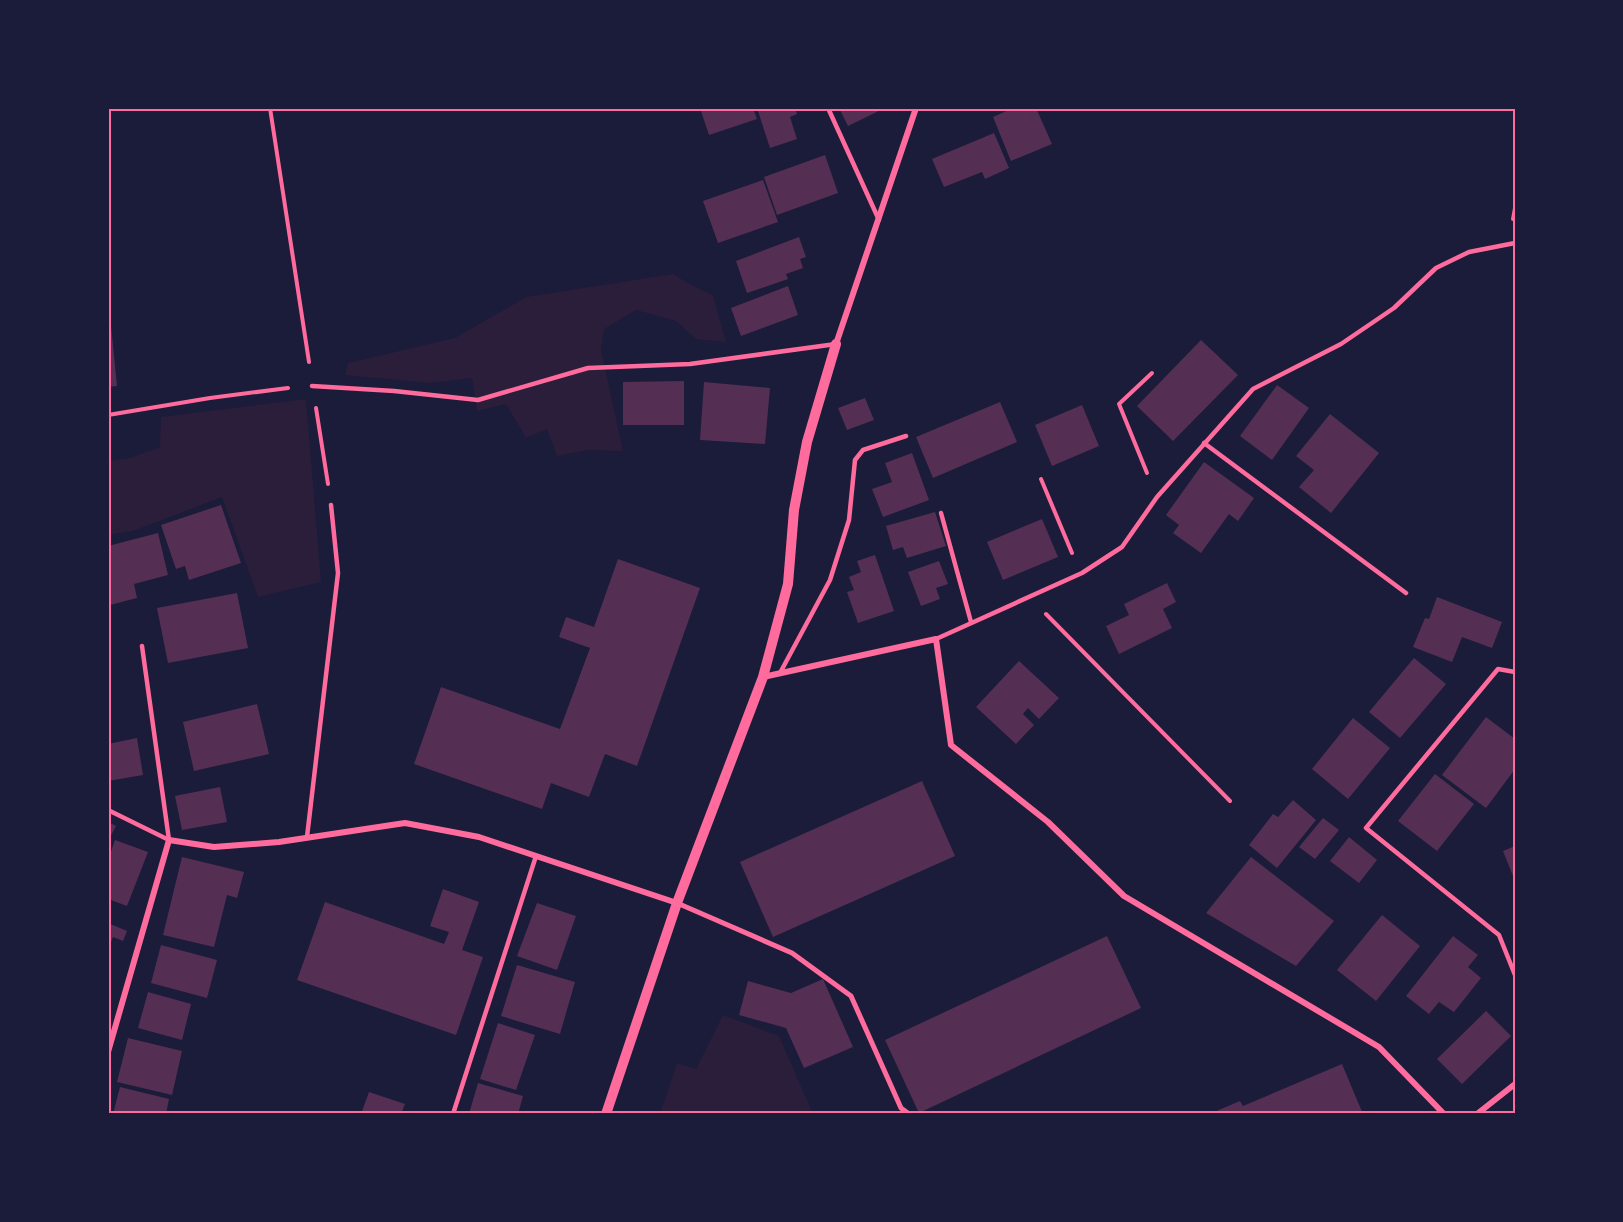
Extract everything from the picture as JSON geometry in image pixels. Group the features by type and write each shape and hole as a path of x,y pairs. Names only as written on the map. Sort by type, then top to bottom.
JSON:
{"street":[{"path":"338,108 351,108"},
{"path":"606,1114 677,903 763,677 788,584 794,510 807,442 836,344 916,108"},
{"path":"763,677 936,639 951,745 1048,822 1124,896 1379,1047 1444,1114"},
{"path":"108,1052 169,840 214,847 405,823 479,837 677,903 792,953 851,996 901,1108 909,1114"},
{"path":"1477,1114 1515,1084"}],"lane":[{"path":"828,108 879,220"},
{"path":"936,639 1082,573 1122,547 1157,497 1253,389 1341,344 1394,308 1436,268 1469,252 1515,243"},
{"path":"312,386 394,391 478,400 588,368 690,364 836,344"},
{"path":"780,673 830,580 849,520 855,460 862,450 906,436"},
{"path":"1204,443 1406,593"},
{"path":"307,837 338,573 332,505"},
{"path":"940,513 971,622"},
{"path":"142,646 169,840"},
{"path":"1515,672 1498,669 1366,828 1499,935 1515,975"},
{"path":"108,810 169,840"},
{"path":"453,1114 536,856"}],"path":[{"path":"270,108 324,466"},
{"path":"1152,373 1119,404 1157,497"},
{"path":"108,415 210,398 312,386"},
{"path":"1041,479 1064,539 1082,573"},
{"path":"1029,596 1230,801"}],"shaded area":[{"path":"673,274 713,295 726,342 696,339 676,321 636,310 604,329 601,350 623,451 588,450 557,456 547,429 526,438 506,404 477,411 472,378 429,383 345,375 348,363 455,338 526,297"},
{"path":"306,399 321,582 258,597 222,497 133,531 108,535 108,461 130,458 160,447 161,417"},
{"path":"723,1015 779,1036 813,1114 660,1114 677,1063 696,1069"}],"building":[{"path":"700,108 753,108 757,119 709,135"},
{"path":"757,108 795,108 797,114 790,117 797,139 770,148"},
{"path":"839,108 885,108 848,126"},
{"path":"1013,108 1036,108 1052,144 1011,161 993,117"},
{"path":"994,133 1009,168 985,179 982,172 944,187 932,159"},
{"path":"825,155 838,193 777,215 764,177"},
{"path":"763,180 778,222 718,243 703,201"},
{"path":"799,237 806,257 800,259 803,268 786,274 788,279 747,293 736,261"},
{"path":"788,286 798,315 741,336 731,308"},
{"path":"108,315 110,315 117,386 108,387"},
{"path":"1201,340 1238,375 1173,441 1137,406"},
{"path":"684,381 684,425 623,425 623,382"},
{"path":"704,382 770,388 765,444 700,440"},
{"path":"1277,385 1309,408 1272,460 1240,436"},
{"path":"865,398 874,420 847,430 838,408"},
{"path":"1000,402 1017,442 933,478 916,437"},
{"path":"1082,405 1099,446 1052,466 1035,425"},
{"path":"1330,414 1379,453 1331,513 1299,487 1314,470 1296,456"},
{"path":"912,453 929,500 883,517 872,489 892,482 885,463"},
{"path":"1204,462 1254,498 1238,521 1229,514 1201,553 1173,533 1179,525 1166,515"},
{"path":"221,505 241,563 189,580 185,566 176,569 161,525"},
{"path":"935,512 946,546 907,558 903,547 893,550 886,526"},
{"path":"1042,519 1058,557 1003,580 987,542"},
{"path":"158,533 168,575 134,584 137,598 110,605 108,546"},
{"path":"875,555 894,611 858,623 847,592 854,590 849,577 861,572 857,561"},
{"path":"618,559 700,588 637,766 605,754 589,797 551,783 542,809 414,764 441,687 560,729 590,648 559,637 566,617 594,627"},
{"path":"939,561 948,584 936,588 940,599 921,606 908,572"},
{"path":"1167,583 1176,602 1163,609 1172,628 1119,654 1106,626 1129,615 1124,604"},
{"path":"237,593 248,648 168,663 157,608"},
{"path":"1437,597 1502,622 1492,648 1462,637 1452,662 1413,647 1425,618 1429,619"},
{"path":"1414,658 1446,684 1400,738 1369,712"},
{"path":"1019,661 1059,698 1039,719 1028,708 1023,714 1034,725 1016,744 976,707"},
{"path":"257,704 269,754 194,771 183,722"},
{"path":"1486,717 1515,739 1515,769 1486,808 1442,775"},
{"path":"1353,718 1390,748 1348,799 1312,769"},
{"path":"137,738 143,775 108,781 108,744"},
{"path":"1435,774 1474,804 1437,851 1398,821"},
{"path":"922,781 955,856 773,937 740,862"},
{"path":"220,787 227,822 182,830 175,796"},
{"path":"1293,800 1316,820 1277,868 1249,845 1273,814 1278,817"},
{"path":"1323,818 1339,830 1315,859 1299,847"},
{"path":"108,822 116,826 108,841"},
{"path":"1349,837 1377,860 1359,883 1330,861"},
{"path":"115,840 148,852 127,906 108,899 108,860"},
{"path":"1515,846 1515,881 1503,851"},
{"path":"182,857 244,872 237,898 227,895 214,947 163,935"},
{"path":"1251,857 1334,921 1296,966 1206,913"},
{"path":"443,889 479,902 462,950 483,957 456,1035 297,980 325,902 444,944 449,932 430,926"},
{"path":"537,903 576,916 557,970 517,956"},
{"path":"1382,915 1420,946 1376,1001 1337,970"},
{"path":"108,923 127,931 123,941 113,937 108,950"},
{"path":"1107,936 1141,1008 919,1113 885,1040"},
{"path":"1453,936 1478,955 1468,967 1481,978 1454,1012 1439,1002 1429,1014 1406,996"},
{"path":"161,945 217,960 207,998 151,983"},
{"path":"517,965 575,982 560,1034 501,1016"},
{"path":"823,979 853,1047 804,1068 786,1028 739,1015 748,981 791,993"},
{"path":"148,992 191,1004 182,1040 138,1028"},
{"path":"1486,1011 1511,1036 1462,1084 1437,1059"},
{"path":"498,1023 535,1035 516,1090 480,1079"},
{"path":"128,1038 182,1051 172,1095 117,1082"},
{"path":"1342,1064 1363,1114 1215,1114 1214,1112 1240,1101 1243,1106"},
{"path":"478,1083 523,1096 518,1114 469,1114"},
{"path":"120,1087 169,1099 166,1114 113,1114"},
{"path":"369,1092 405,1104 401,1114 361,1114"}]}
